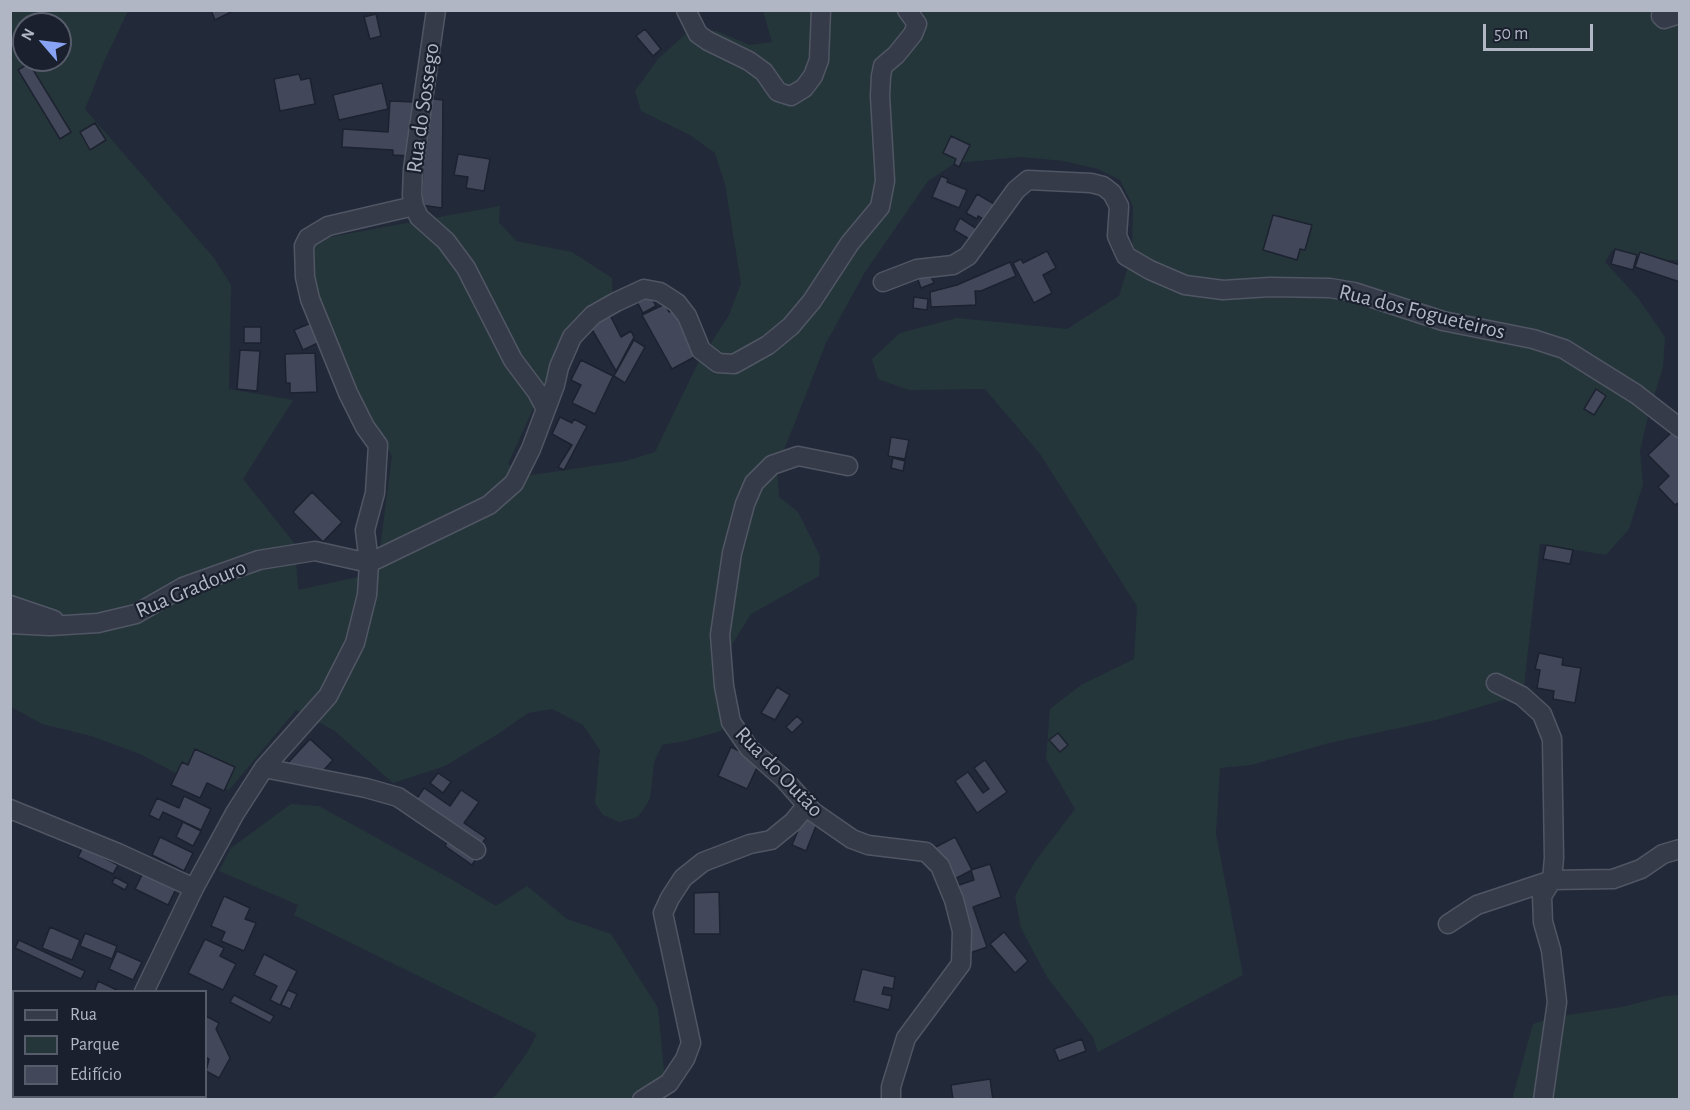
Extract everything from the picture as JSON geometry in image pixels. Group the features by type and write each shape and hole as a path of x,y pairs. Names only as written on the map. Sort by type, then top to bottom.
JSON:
{"street":[{"name":"Rua do Sossego","path":"414,206 413,169 436,10"},
{"path":"686,10 698,34 749,61 764,72 778,92 791,96 804,88 813,76 819,60 821,10"},
{"path":"369,564 489,505 514,483 531,449 555,385 559,367 572,337 593,315 644,289 660,292 677,303 687,316 701,350 718,363 734,364 768,345 791,326 812,301 850,243 880,207 885,181 881,76 883,66 896,55 913,34 917,24 907,10"},
{"path":"1662,10 1661,16 1665,19 1680,14"},
{"name":"Rua dos Fogueteiros","path":"883,282 917,269 953,265 968,256 1016,190 1029,180 1091,183 1103,186 1112,193 1119,206 1117,236 1126,256 1150,270 1185,285 1223,290 1269,287 1330,288 1354,292 1443,321 1533,339 1564,349 1636,394 1680,428"},
{"path":"145,990 194,888 235,813 264,768 328,696 356,643 368,595 369,564 365,530 375,492 378,445 364,427 348,393 310,299 305,277 304,246 308,238 328,226 414,206 419,218 446,241 466,268 513,360 546,409"},
{"name":"Rua do Outão","path":"848,466 798,456 772,465 754,483 745,504 732,553 720,635 724,686 731,722 749,748 784,779 813,812 852,839 867,845 926,852 940,866 954,900 962,931 961,964 906,1038 891,1087 891,1100"},
{"name":"Rua Gradouro","path":"10,624 68,625 98,622 136,614 183,587 259,560 315,551 369,564"},
{"path":"10,604 68,625"},
{"path":"1496,683 1522,696 1542,714 1552,739 1555,804 1552,880 1542,896 1543,922 1551,950 1557,1002 1543,1100"},
{"path":"264,768 366,788 398,797 476,850"},
{"path":"642,1100 669,1083 685,1059 691,1043 663,913 670,898 683,878 703,862 750,844 771,840 793,822 807,805"},
{"path":"10,809 118,853 194,888"},
{"path":"1448,924 1478,905 1552,880 1613,879 1641,869 1663,854 1680,849"}],"green space":[{"path":"10,11 128,11 85,109 214,258 231,285 229,389 293,400 243,479 295,544 298,590 377,573 392,456 312,316 296,283 308,241 500,206 499,222 516,241 572,252 612,278 613,302 556,358 508,464 525,476 626,461 655,452 697,365 729,315 741,283 725,184 715,153 690,135 641,111 635,91 658,59 690,30 716,31 750,45 772,42 763,11 1679,11 1679,260 1656,260 1612,250 1605,262 1638,298 1665,337 1663,367 1640,451 1643,484 1629,529 1606,555 1540,544 1523,694 1436,720 1329,743 1251,765 1220,768 1216,834 1243,975 1098,1052 1093,1037 1047,977 1021,928 1015,896 1034,863 1075,809 1046,759 1050,709 1081,685 1134,659 1137,606 1040,454 985,389 909,390 878,379 872,359 900,333 957,318 1067,329 1119,296 1132,255 1133,206 1120,180 1098,169 1064,161 1021,157 955,163 928,181 865,272 826,343 777,468 779,497 798,512 820,556 819,576 751,614 731,646 725,669 733,717 721,731 662,745 654,762 650,799 638,817 619,822 603,815 595,803 600,750 583,725 552,709 528,713 445,766 393,783 335,731 296,710 229,790 200,772 189,780 140,754 91,736 42,724 11,707"},
{"path":"291,804 319,806 496,906 527,886 567,919 611,934 658,1008 665,1099 491,1099 498,1093 527,1053 537,1034 294,915 298,905 219,871 231,848"},
{"path":"1679,995 1679,1099 1512,1100 1533,1024 1553,1017 1622,1007 1665,996"}],"building":[{"path":"211,10 235,10 215,20"},
{"path":"376,14 381,36 370,39 364,17"},
{"path":"645,29 661,49 653,56 636,36"},
{"path":"19,72 34,72 71,132 60,139"},
{"path":"299,74 301,80 310,78 315,104 280,111 274,79"},
{"path":"382,83 388,109 339,120 333,95"},
{"path":"427,98 443,100 442,208 421,205"},
{"path":"390,101 414,102 411,156 393,155 393,150 342,147 343,129 388,132"},
{"path":"95,123 106,140 90,150 80,132"},
{"path":"951,136 970,145 959,167 954,164 956,159 943,153"},
{"path":"458,154 490,159 484,191 466,188 468,177 454,175"},
{"path":"941,176 948,179 947,182 967,190 959,208 932,197"},
{"path":"977,194 1001,208 992,224 978,216 977,219 966,213"},
{"path":"1273,215 1312,225 1305,250 1300,249 1297,260 1263,250"},
{"path":"960,218 977,229 971,240 954,230"},
{"path":"1615,249 1637,255 1633,270 1611,264"},
{"path":"1047,251 1056,268 1043,275 1052,293 1034,303 1013,263 1021,259 1023,263"},
{"path":"1640,252 1680,265 1680,282 1635,267"},
{"path":"1010,262 1016,276 981,291 975,291 976,305 931,307 930,292 957,285"},
{"path":"929,272 934,283 921,288 917,277"},
{"path":"649,293 656,306 643,313 636,300"},
{"path":"914,297 928,299 927,310 913,308"},
{"path":"665,304 669,312 676,309 700,354 672,369 642,315"},
{"path":"608,316 611,317 621,337 631,331 634,337 616,371 590,326"},
{"path":"311,323 320,342 303,350 294,330"},
{"path":"244,327 261,327 261,343 244,343"},
{"path":"634,340 645,347 625,383 614,376"},
{"path":"240,350 260,351 257,391 237,389"},
{"path":"315,353 317,392 290,393 290,383 286,383 285,354"},
{"path":"581,360 613,376 595,414 572,403 581,385 571,380"},
{"path":"1596,389 1606,396 1594,415 1584,409"},
{"path":"560,417 572,423 574,419 587,426 564,470 558,467 572,445 552,434"},
{"path":"1672,432 1680,439 1680,502 1675,505 1658,487 1669,476 1648,455"},
{"path":"891,437 909,440 905,459 888,456"},
{"path":"893,458 905,461 903,471 891,468"},
{"path":"312,492 342,522 323,542 293,512"},
{"path":"1546,545 1573,550 1570,564 1543,559"},
{"path":"1539,653 1563,658 1562,665 1581,668 1575,703 1553,699 1554,691 1537,688 1540,670 1535,669"},
{"path":"777,687 790,695 775,720 761,713"},
{"path":"797,716 803,722 792,733 786,727"},
{"path":"1058,733 1068,745 1060,752 1049,740"},
{"path":"310,739 333,760 320,774 285,766"},
{"path":"731,747 760,761 747,789 718,776"},
{"path":"195,749 235,767 224,791 207,783 200,798 171,785 182,762 188,765"},
{"path":"985,760 1007,792 977,813 955,781 968,772 983,793 989,789 974,768"},
{"path":"438,773 451,782 443,793 430,783"},
{"path":"424,788 450,806 461,790 479,802 464,823 486,838 478,849 413,804"},
{"path":"184,796 211,809 201,830 163,812 159,820 149,815 157,798 179,808"},
{"path":"804,816 818,821 806,851 792,845"},
{"path":"183,822 201,831 193,846 176,837"},
{"path":"451,835 479,854 472,865 445,846"},
{"path":"160,837 193,853 184,871 152,855"},
{"path":"955,837 972,870 949,882 932,849"},
{"path":"83,847 118,865 113,874 78,857"},
{"path":"990,864 1001,897 973,907 987,947 970,953 947,889 974,880 971,870"},
{"path":"143,873 176,889 168,905 135,889"},
{"path":"115,877 128,884 125,890 112,883"},
{"path":"719,892 720,934 694,934 694,893"},
{"path":"224,896 250,908 245,919 256,923 244,951 221,941 225,932 211,926"},
{"path":"50,927 80,940 72,960 42,948"},
{"path":"1004,932 1028,961 1015,973 990,944"},
{"path":"85,933 117,946 112,959 80,946"},
{"path":"205,939 224,948 220,956 236,964 223,990 188,973"},
{"path":"19,940 85,971 81,979 15,948"},
{"path":"117,951 142,962 133,980 109,969"},
{"path":"264,954 297,971 280,1005 270,1000 277,986 254,975"},
{"path":"862,969 895,977 893,989 884,987 882,994 892,996 889,1010 854,1001"},
{"path":"98,981 117,990 95,990"},
{"path":"288,990 297,994 290,1009 281,1005"},
{"path":"234,995 274,1016 270,1023 230,1002"},
{"path":"207,1017 219,1023 216,1029 230,1058 219,1078 207,1072 209,1059 207,1058"},
{"path":"1082,1039 1086,1051 1059,1061 1054,1049"},
{"path":"990,1079 993,1100 953,1100 951,1085"},
{"path":"108,1098 189,1098 192,1100 107,1100"}]}
